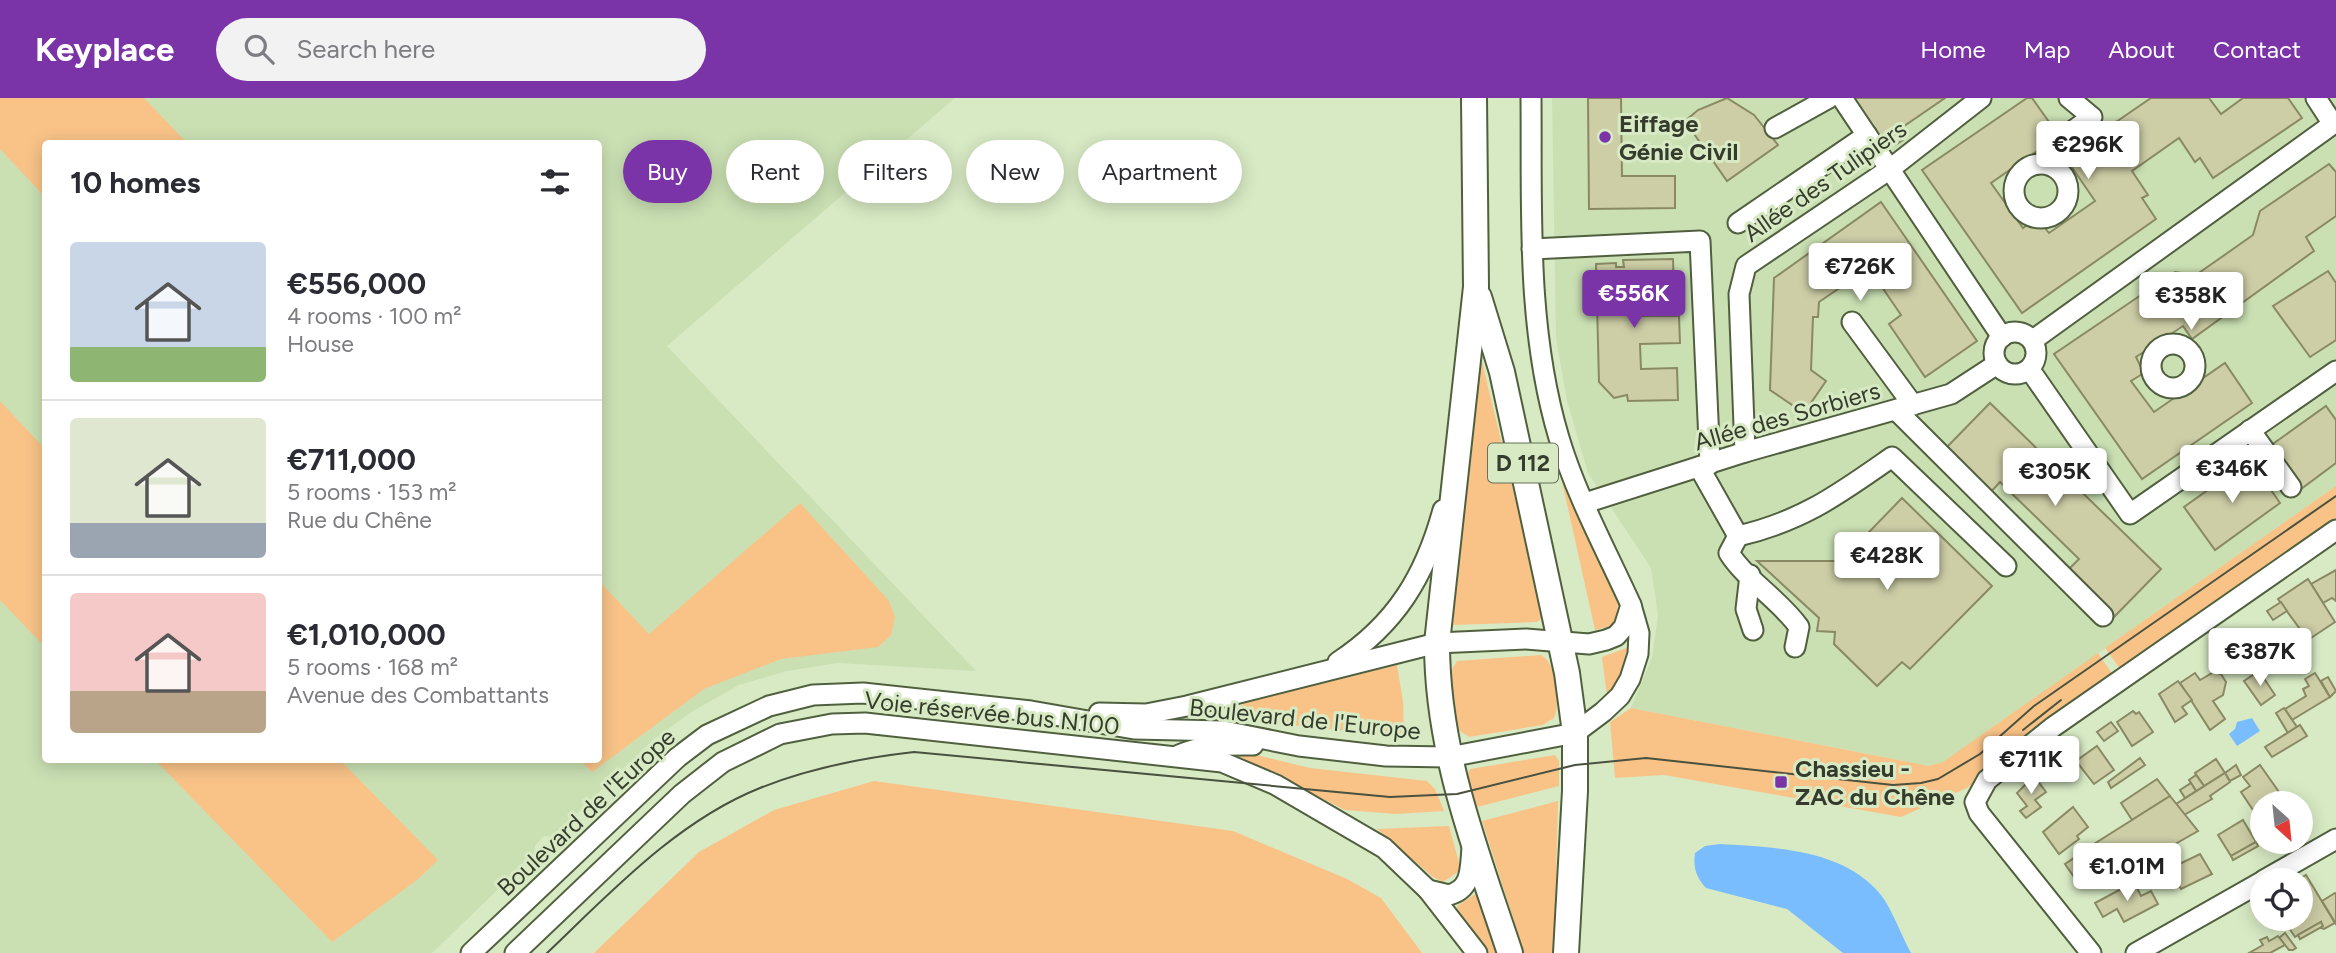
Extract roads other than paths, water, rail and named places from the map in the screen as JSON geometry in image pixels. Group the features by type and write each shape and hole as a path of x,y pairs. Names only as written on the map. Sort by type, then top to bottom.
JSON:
{"main road":[{"name":"D 112","path":"1437,643 1476,287 1474,98"},
{"name":"D 112","path":"1476,287 1502,372 1563,640"},
{"path":"1563,640 1575,733 1566,953"},
{"path":"1437,643 1437,693 1449,757 1472,841 1510,953"}],"street":[{"path":"1531,98 1532,282 1543,369 1559,439 1631,605 1639,632 1638,654 1630,679 1620,696 1575,733"},
{"path":"1775,128 1829,98"},
{"path":"1842,98 2002,337"},
{"name":"Allée des Tulipiers","path":"1745,453 1739,293 1746,265 1890,169 1981,98"},
{"path":"2047,164 2050,147 2092,117 2069,98"},
{"path":"2032,340 2333,124 2316,98"},
{"path":"1738,223 1867,135"},
{"path":"1532,248 1700,241 1704,465 1738,536"},
{"path":"1852,322 1905,407 2103,616"},
{"path":"2018,332 2032,340 2036,359 2030,370 2016,375 2006,373 1997,365 1994,349 2002,337 2018,332"},
{"name":"Allée des Sorbiers","path":"1585,503 1704,465 1951,394 1997,365"},
{"path":"2030,370 2130,514 2336,371"},
{"path":"2250,430 2291,487"},
{"path":"1795,647 1799,626 1750,575 1738,567 1729,553 1738,536 1774,528 1817,509 1892,457 2006,565"},
{"name":"Boulevard de l'Europe","path":"1327,669 1356,650 1381,627 1412,591 1434,542 1454,472"},
{"path":"2091,953 1979,813 1975,803 1987,780 2053,727 2336,530"},
{"path":"1750,575 1746,609 1753,630"},
{"name":"Boulevard de l'Europe","path":"1031,711 1146,713 1187,706 1437,643 1563,640 1589,643 1616,636 1624,627 1631,605"},
{"name":"Boulevard de l'Europe","path":"471,953 678,757 707,735 769,706 813,695 863,693 1031,711 1134,729 1224,731 1299,746 1386,756 1449,757 1575,733"},
{"name":"Voie réservée bus N100","path":"515,953 702,778 746,749 780,734 818,726 864,723 1222,762 1276,785 1384,848 1428,890 1477,953"},
{"path":"1175,757 1194,748 1214,745 1299,746"},
{"path":"2286,868 2336,839"},
{"path":"1428,890 1449,895 1465,887 1470,878 1472,841"},
{"path":"2136,953 2250,888"}],"water":[{"path":"2252,718 2260,731 2237,746 2229,734 2235,729 2237,722"},
{"path":"1720,844 1807,853 1848,868 1866,880 1881,895 1911,953 1843,953 1787,909 1706,888 1696,872 1695,853 1705,846"}],"tram line":[{"path":"547,953 646,860 701,819 730,802 798,775 894,754 914,752 1390,797 1457,794 1575,765 1646,758 1893,785 1938,779 1980,754 2034,706 2336,496"},
{"path":"2023,730 2061,700"}],"place":[{"name":"Eiffage Génie Civil","path":"1605,137"},
{"name":"Chassieu - ZAC du Chêne","path":"1781,782"}]}
